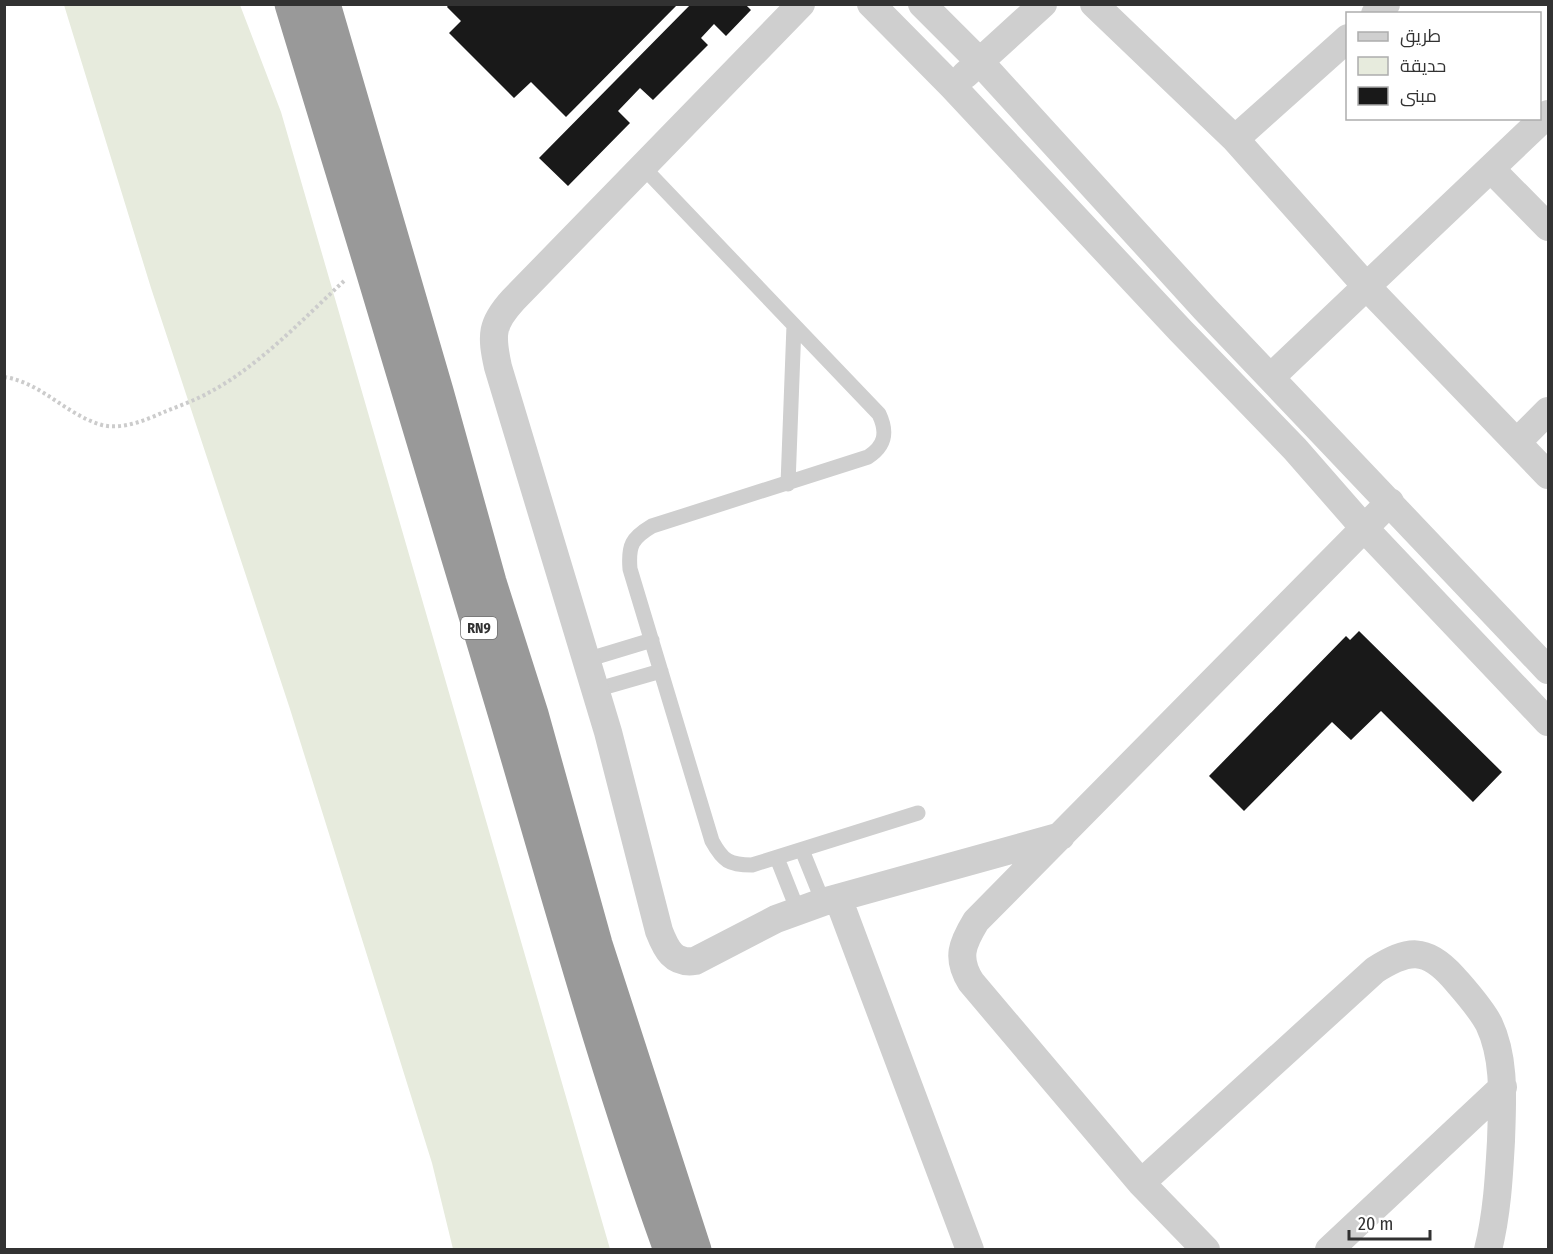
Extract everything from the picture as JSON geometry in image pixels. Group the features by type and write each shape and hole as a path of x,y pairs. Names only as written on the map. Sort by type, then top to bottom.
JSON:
{"highway":[{"name":"RN9","path":"291,4 580,972 643,1174 670,1250"},
{"name":"RN9","path":"324,4 490,582 532,714 596,944 695,1250"}],"street":[{"path":"801,4 501,314 493,330 493,347 498,367 595,690 659,931 671,954 686,962 695,961 776,919 819,904 1061,836"},
{"path":"871,4 953,87 1180,330 1295,449 1365,529 1548,722"},
{"path":"922,4 979,61 1205,309 1548,670"},
{"path":"953,87 1043,4"},
{"path":"1094,4 1235,139 1367,287 1518,441 1548,475"},
{"path":"1235,139 1346,39"},
{"path":"1271,376 1548,114"},
{"path":"1491,169 1548,226"},
{"path":"1180,330 1205,309"},
{"path":"1518,441 1548,411"},
{"path":"1206,1250 1141,1183 971,982 964,971 961,960 963,945 976,921 1390,502"},
{"path":"819,904 970,1250"},
{"path":"1141,1183 1375,970 1393,959 1411,954 1428,955 1442,965 1472,998 1489,1025 1498,1051 1503,1087 1499,1184 1488,1250"},
{"path":"1329,1250 1503,1087"}],"lane":[{"path":"643,167 879,414 885,426 885,439 878,450 867,457 652,526 637,535 629,551 630,569 712,841 720,856 735,865 752,865 918,813"},
{"path":"788,484 794,325"},
{"path":"586,660 652,640"},
{"path":"595,690 661,671"},
{"path":"802,850 819,904"},
{"path":"777,858 819,904"}],"path":[{"path":"4,376 16,378 34,387 75,414 104,426 123,425 147,419 211,392 247,367 368,258"}],"green space":[{"path":"64,5 240,5 281,112 610,1249 453,1249 432,1163 290,709 151,288"}],"building":[{"path":"449,4 678,4 566,117 531,82 514,98 449,33 461,21 447,7"},
{"path":"691,4 745,4 751,10 726,36 714,24 701,38 708,45 653,100 640,88 618,111 630,123 568,186 539,158"},
{"path":"1359,631 1502,772 1473,802 1381,711 1351,740 1332,722 1244,811 1209,776 1346,636 1350,640"}]}
